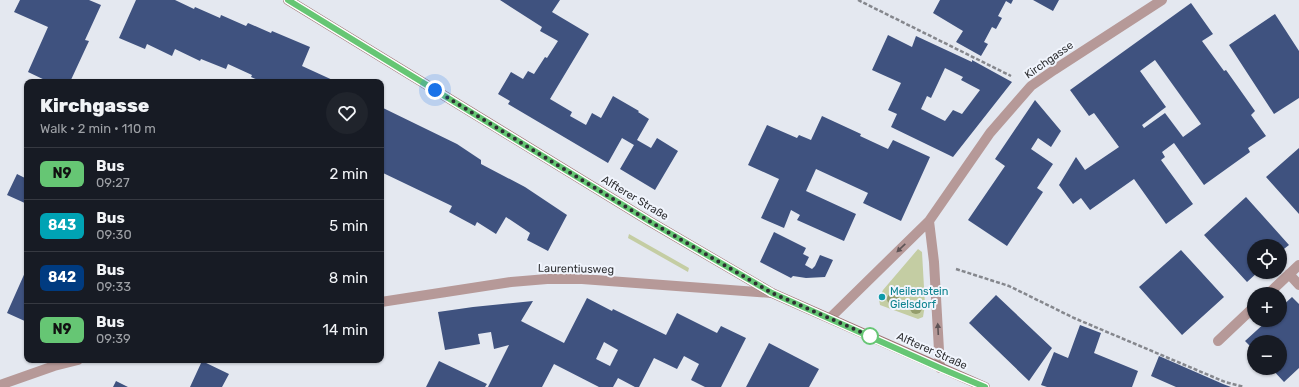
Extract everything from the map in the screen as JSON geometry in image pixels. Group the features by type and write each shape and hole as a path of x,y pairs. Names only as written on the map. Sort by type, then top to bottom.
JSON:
{"street":[{"name":"Alfterer Straße","path":"288,0 649,221 772,293 985,387"},
{"name":"Kirchgasse","path":"830,318 929,221 990,133 1031,86 1162,0"},
{"path":"929,221 934,262 940,368"},
{"path":"1275,287 1299,265"},
{"path":"1289,274 1299,285"},
{"name":"Laurentiusweg","path":"384,302 511,282 547,279 772,293"},
{"path":"1218,341 1247,314"},
{"path":"0,385 66,363"}],"path":[{"path":"858,0 1031,86"},
{"path":"934,262 1009,286 1074,318 1225,382 1244,387"}],"green space":[{"path":"629,234 689,268 688,272 628,238"},
{"path":"918,249 922,252 925,305 923,317 918,319 880,305 879,299 883,290"}],"building":[{"path":"20,0 89,0 101,5 85,40 89,41 71,79 43,79 28,72 48,27 14,12"},
{"path":"136,0 175,0 194,9 195,7 220,18 221,15 246,26 248,23 271,33 272,31 310,47 302,66 330,79 255,79 251,77 252,75 228,64 226,69 201,59 200,61 175,49 172,56 147,44 145,49 119,38"},
{"path":"500,0 560,0 552,12 589,34 550,99 572,112 570,116 586,125 592,113 601,118 613,96 639,111 638,112 649,119 637,140 651,148 657,138 678,151 655,190 620,169 634,145 622,138 608,163 508,104 510,101 498,94 511,72 523,79 528,71 534,74 558,41 540,31 542,27"},
{"path":"940,0 1013,0 1011,4 1006,1 998,16 1002,18 996,29 992,27 984,42 988,44 981,56 956,42 963,31 933,13"},
{"path":"1033,0 1059,0 1053,11"},
{"path":"1191,3 1213,34 1202,41 1224,71 1226,70 1255,111 1251,115 1266,136 1248,148 1250,152 1204,185 1174,143 1162,152 1165,157 1161,160 1193,204 1166,224 1134,179 1090,210 1081,198 1073,204 1059,185 1076,157 1085,170 1119,147 1094,113 1089,116 1070,90","holes":["1155,60 1201,124 1183,137 1165,113 1144,128 1142,125 1166,107 1140,71"]},
{"path":"1275,14 1299,51 1299,98 1274,114 1229,45"},
{"path":"888,35 912,47 916,36 972,62 972,60 1012,82 953,157 891,127 897,114 888,110 901,83 872,70","holes":["945,68 963,77 961,80 980,90 962,114 953,110 945,121 921,109 927,96 931,98"]},
{"path":"1035,100 1061,131 1051,147 1038,138 1031,149 1053,164 1037,188 1043,192 1007,246 968,220 1005,166 995,159"},
{"path":"384,108 457,144 481,160 481,164 525,187 567,215 548,251 527,240 530,233 506,217 496,234 477,222 475,226 449,212 452,206 384,173"},
{"path":"822,116 861,134 860,136 888,149 893,140 930,157 901,221 863,203 868,193 816,169 806,191 856,214 844,241 797,220 800,215 791,210 784,228 761,218 779,179 748,165 767,125 797,138 799,135 811,140"},
{"path":"1299,148 1299,214 1266,177"},
{"path":"17,174 24,178 24,203 7,195"},
{"path":"1246,197 1284,239 1247,239 1247,279 1250,279 1247,282 1204,235"},
{"path":"774,232 806,248 803,254 809,257 805,265 812,269 820,255 833,260 825,277 806,278 793,276 791,278 760,262"},
{"path":"1181,250 1224,297 1182,335 1139,287"},
{"path":"24,275 24,321 7,313"},
{"path":"996,295 1052,348 1029,381 969,323"},
{"path":"1292,297 1299,304 1299,368 1284,382 1278,375 1287,375 1287,335 1252,335 1260,327 1287,327 1287,302"},
{"path":"587,298 666,335 677,313 717,333 721,326 746,338 721,387 705,387 691,380 699,364 684,356 677,369 654,358 639,387 635,387 618,378 613,387 599,387 554,364 542,387 488,387 509,345 494,349 491,332 478,334 480,344 445,350 438,312 533,301 521,321 564,343","holes":["604,342 618,350 610,366 596,359"]},
{"path":"1080,325 1101,333 1094,353 1138,371 1132,387 1047,387 1041,385 1054,352 1068,358"},
{"path":"769,343 819,369 809,387 746,387"},
{"path":"1159,356 1231,387 1176,387 1151,376"},
{"path":"439,361 487,384 485,387 426,387"},
{"path":"201,363 206,363 229,374 222,387 190,387"},
{"path":"116,381 128,387 113,387"}],"bus line":[{"name":"N9","path":"288,0 649,221 772,293 985,387"}],"place":[{"name":"Meilenstein Gielsdorf","path":"882,297"}],"route":[{"path":"435,90 649,221 772,293 870,336"}]}
